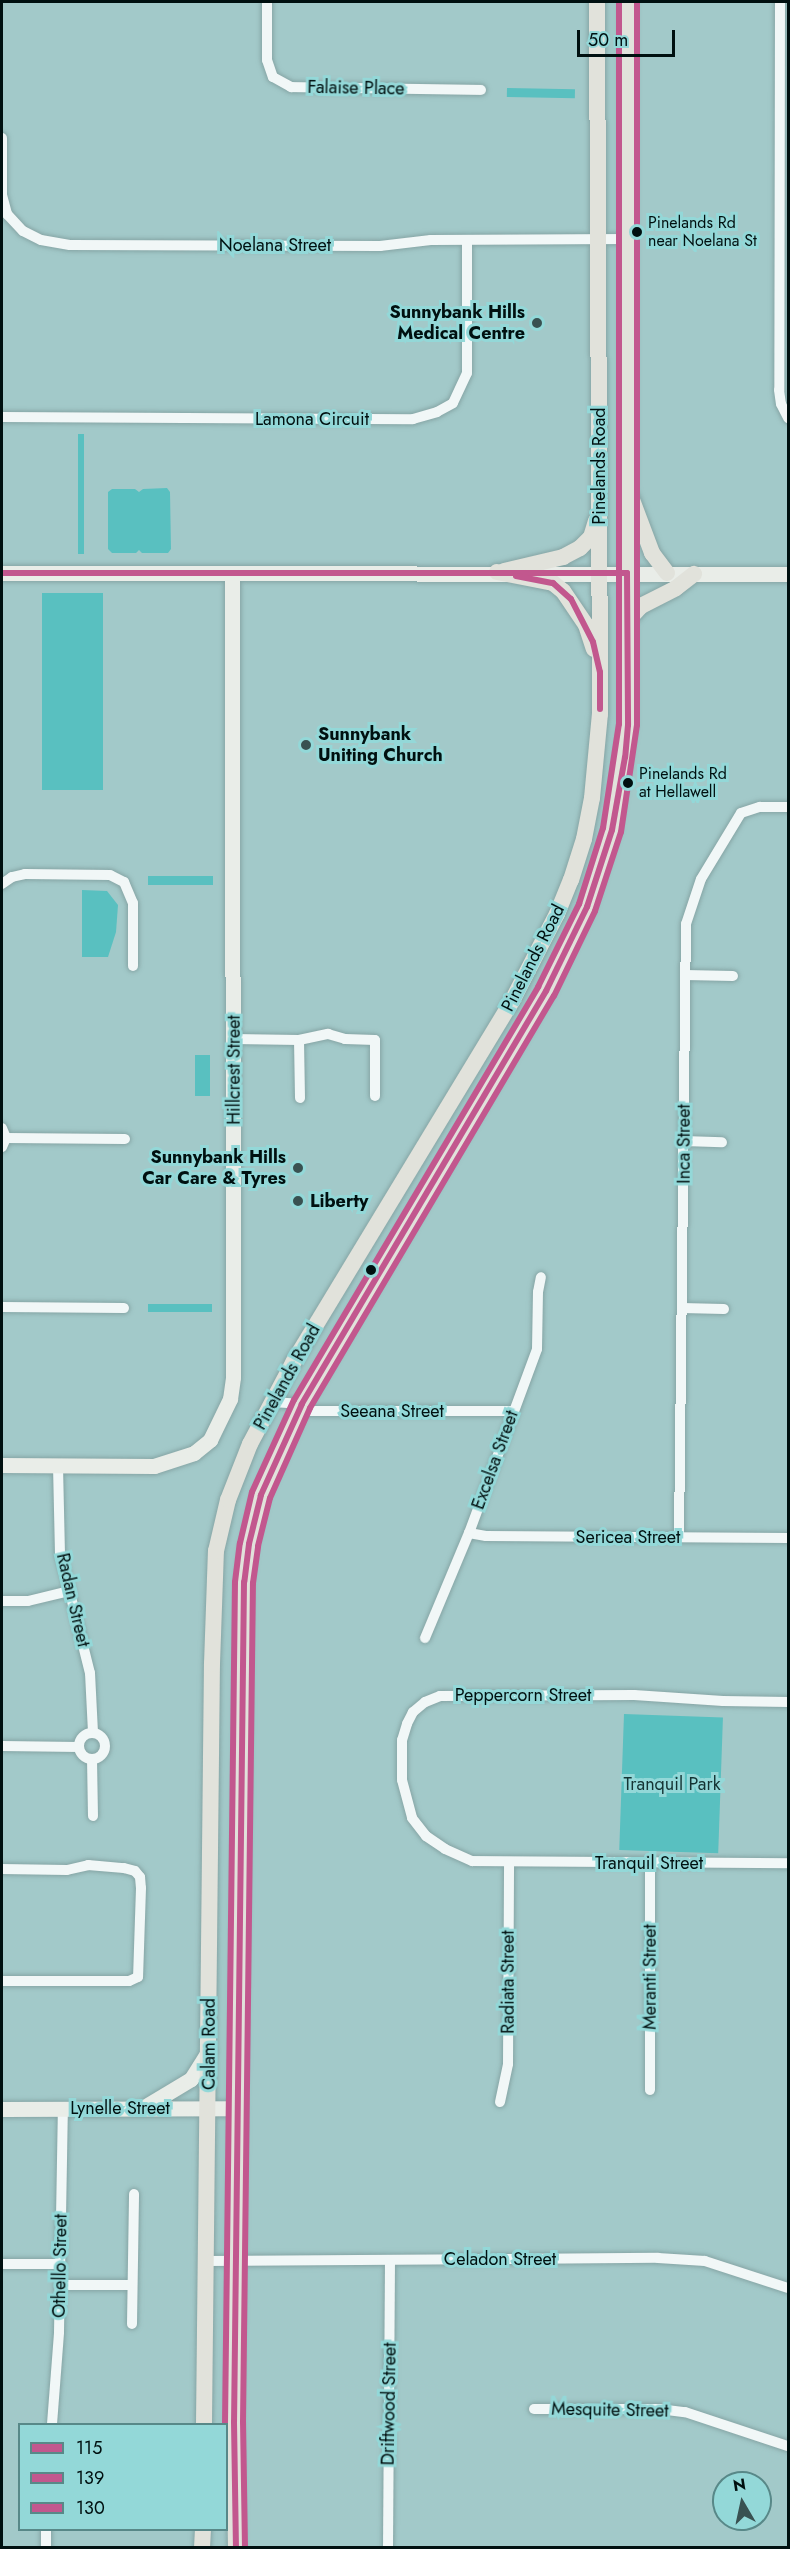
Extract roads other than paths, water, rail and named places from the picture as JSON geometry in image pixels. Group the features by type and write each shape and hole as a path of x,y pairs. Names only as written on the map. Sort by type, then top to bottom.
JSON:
{"main road":[{"name":"Pinelands Road","path":"212,1664 213,1593 219,1535 240,1466 300,1352 512,1001 552,924 571,880 584,839 592,798 600,714 597,2"},
{"name":"Pinelands Road","path":"627,573 628,2"},
{"path":"627,485 648,543 667,573"},
{"path":"497,572 555,560 580,548 591,537 599,509"},
{"path":"497,572 553,583 563,591 586,624 600,672"},
{"name":"Calam Road","path":"236,2547 234,2422 238,2261 244,1582 249,1544 261,1495 302,1404 546,991 587,907 612,830 625,757 628,725 627,573"},
{"path":"629,619 641,606 676,588 694,574"},
{"name":"Calam Road","path":"204,2423 210,2050 212,1664"},
{"path":"202,2547 203,2531"}],"street":[{"name":"Falaise Place","path":"267,2 267,60 273,77 291,87 481,90"},
{"path":"783,4 779,390 781,404 789,418"},
{"name":"Noelana Street","path":"2,138 4,216 23,231 41,240 70,245 380,246 431,240 629,239"},
{"name":"Lamona Circuit","path":"2,417 413,419 437,412 453,403 467,373 467,240"},
{"path":"2,573 789,574"},
{"name":"Hillcrest Street","path":"58,1466 154,1466 194,1453 210,1440 230,1399 233,1377 234,1040 232,574"},
{"name":"Inca Street","path":"679,1537 686,924 701,879 741,813 760,807 789,807"},
{"path":"2,884 12,877 25,874 110,875 124,882 133,903 133,966"},
{"path":"685,975 733,976"},
{"path":"234,1040 299,1040 328,1034 345,1039 375,1040 375,1096"},
{"path":"299,1040 300,1098"},
{"path":"3,1138 125,1139"},
{"path":"684,1141 722,1142"},
{"name":"Excelsa Street","path":"425,1638 469,1533 537,1349 538,1292 541,1277"},
{"path":"2,1307 124,1308"},
{"path":"682,1308 724,1309"},
{"name":"Seeana Street","path":"273,1402 302,1404 311,1411 514,1411"},
{"path":"2,1465 58,1466"},
{"name":"Radan Street","path":"58,1466 60,1553 90,1673 93,1733"},
{"name":"Sericea Street","path":"469,1533 486,1536 789,1539"},
{"path":"2,1601 28,1601 69,1591"},
{"name":"Peppercorn Street","path":"509,1862 472,1861 445,1849 426,1836 412,1818 402,1780 402,1740 413,1712 425,1702 453,1695 634,1695 723,1701 789,1702"},
{"path":"93,1733 101,1737 105,1744 103,1753 92,1760 84,1757 79,1747 83,1737 93,1733"},
{"path":"2,1746 79,1747"},
{"path":"92,1760 93,1816"},
{"name":"Tranquil Street","path":"509,1862 789,1863"},
{"name":"Radiata Street","path":"500,2102 508,2064 509,1862"},
{"name":"Meranti Street","path":"650,1863 650,2090"},
{"path":"2,1869 67,1870 95,1864 135,1871 140,1878 141,1888 138,1977 129,1981 2,1981"},
{"path":"143,2108 190,2079 210,2050"},
{"name":"Othello Street","path":"52,2423 60,2285 63,2108"},
{"name":"Lynelle Street","path":"2,2109 238,2108"},
{"path":"132,2324 134,2194"},
{"name":"Celadon Street","path":"207,2261 658,2258 705,2261 789,2288"},
{"name":"Driftwood Street","path":"388,2547 390,2260"},
{"path":"2,2264 60,2264"},
{"path":"60,2285 132,2285"},
{"name":"Mesquite Street","path":"534,2409 659,2409 685,2412 789,2446"},
{"path":"46,2531 46,2547"}],"place":[{"name":"Pinelands Rd near Noelana St","path":"637,232"},
{"name":"Sunnybank Hills Medical Centre","path":"537,323"},
{"name":"Sunnybank Uniting Church","path":"306,745"},
{"name":"Pinelands Rd at Hellawell","path":"628,783"},
{"name":"Sunnybank Hills Car Care & Tyres","path":"298,1168"},
{"name":"Liberty","path":"298,1201"}],"park label":[{"name":"Tranquil Park","path":"672,1784"}]}
